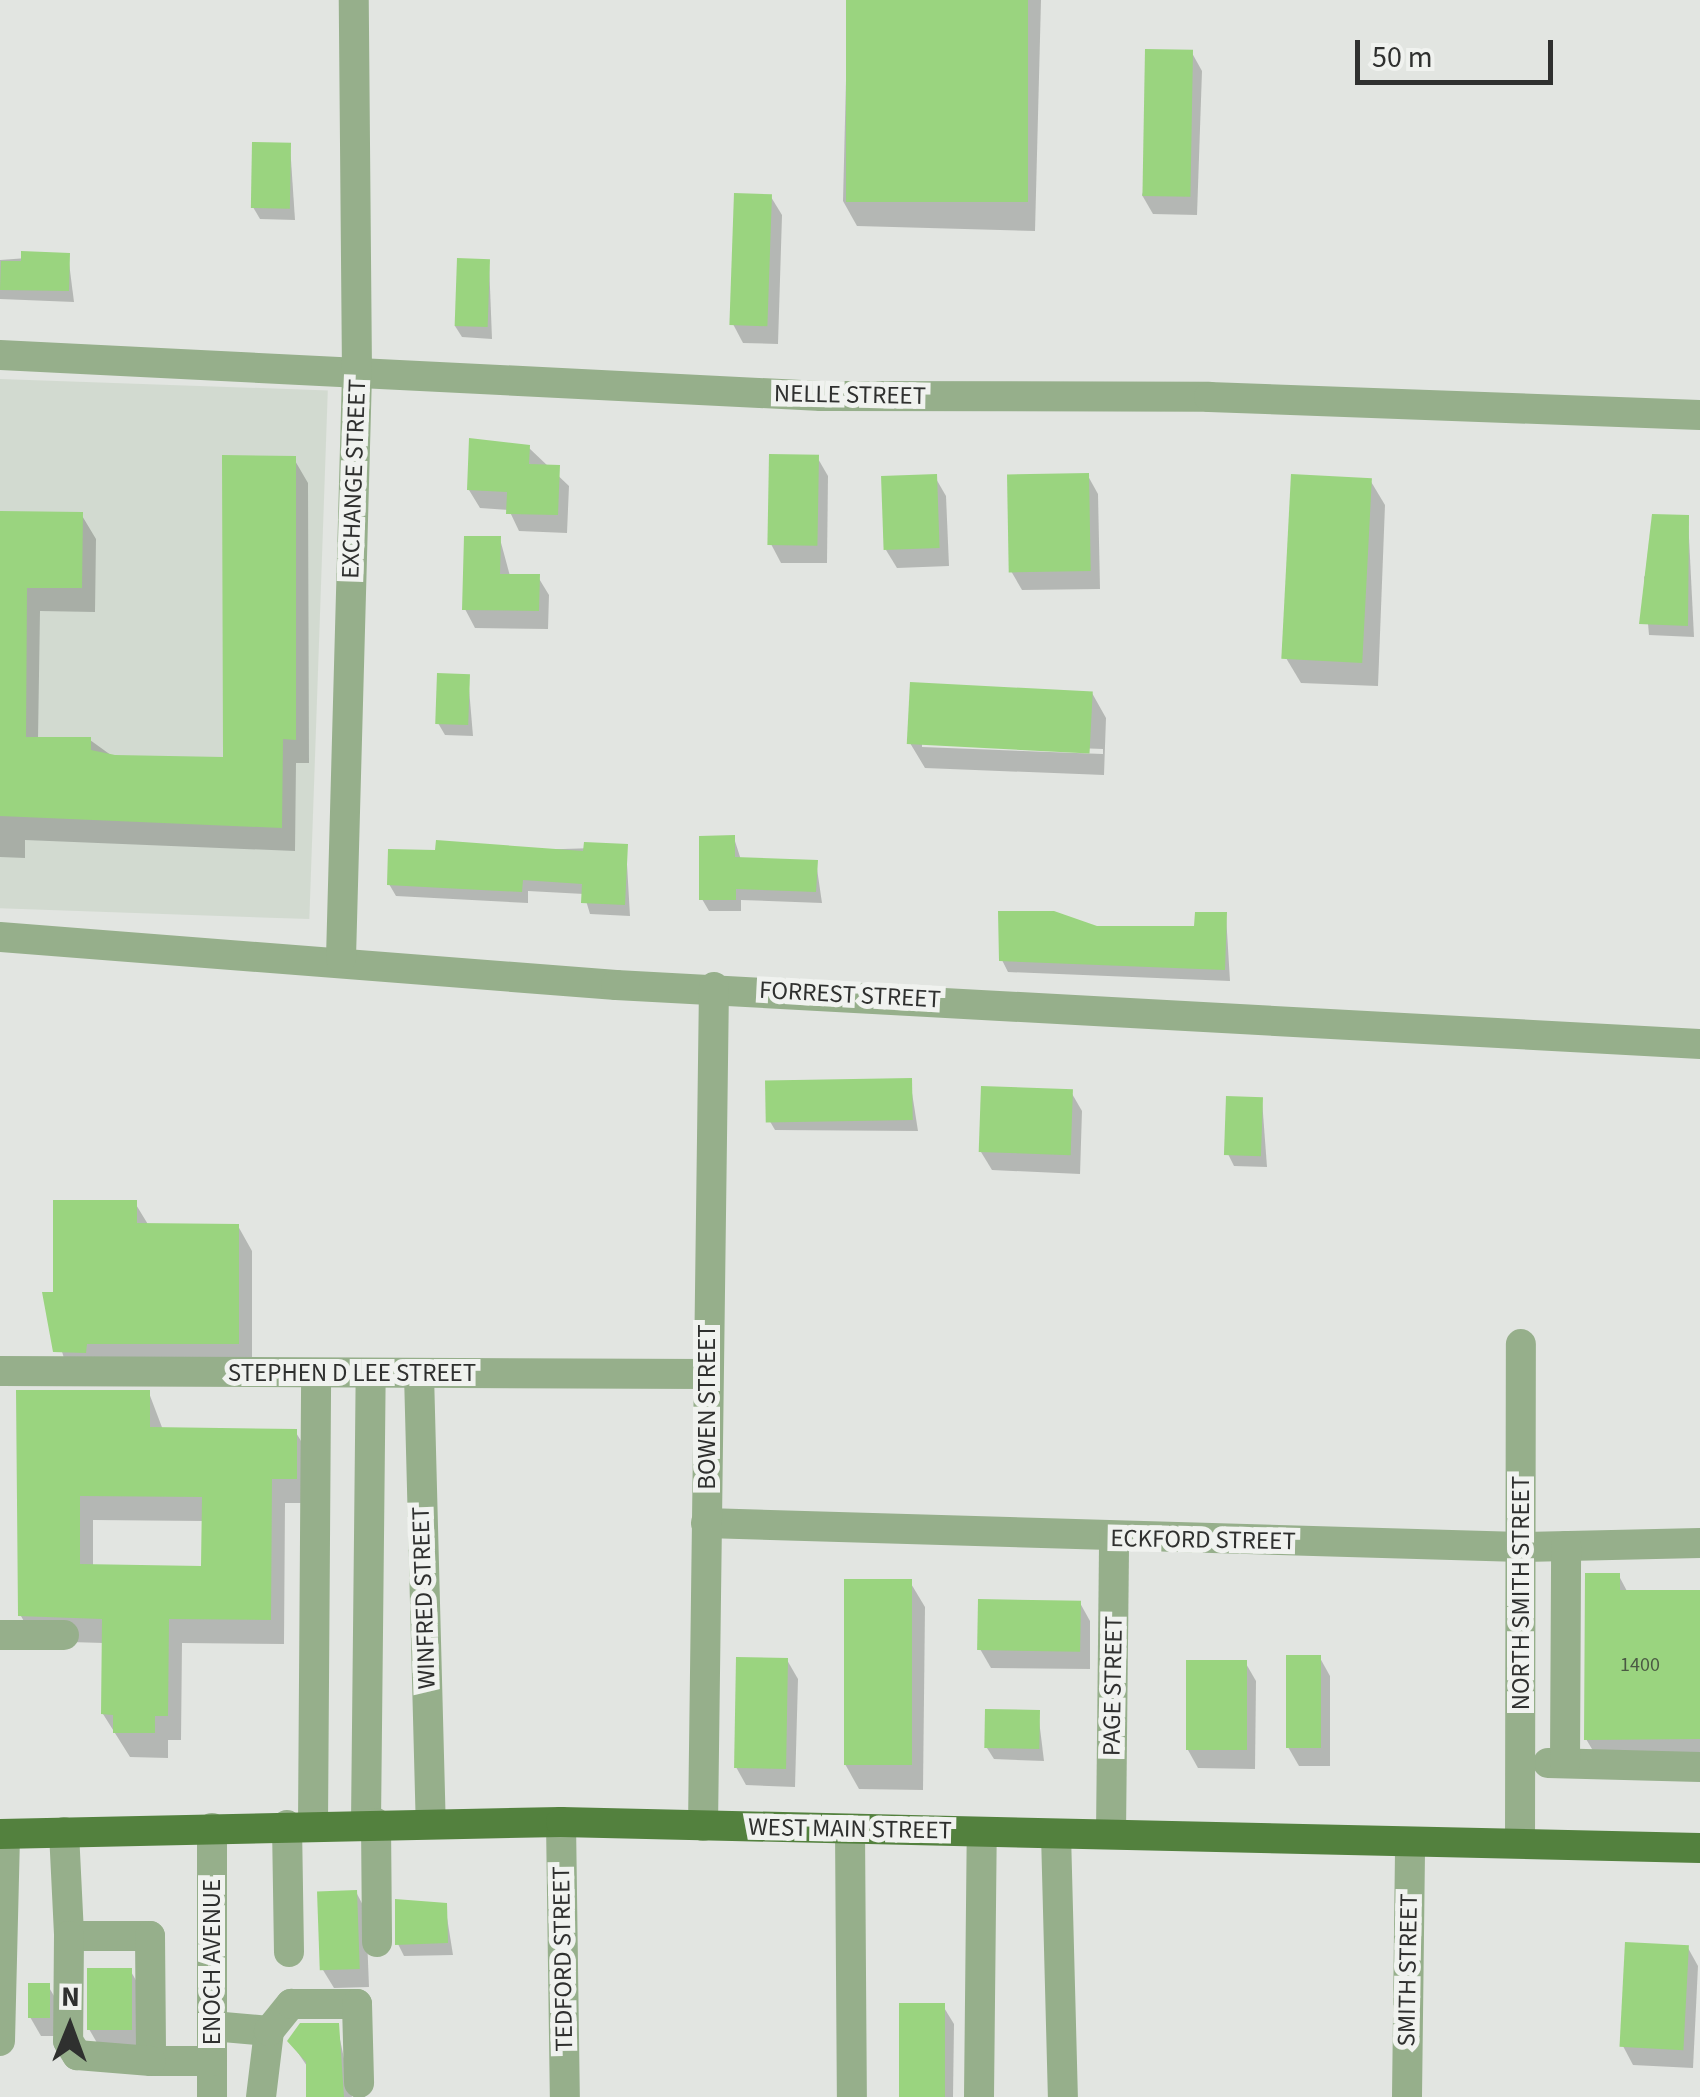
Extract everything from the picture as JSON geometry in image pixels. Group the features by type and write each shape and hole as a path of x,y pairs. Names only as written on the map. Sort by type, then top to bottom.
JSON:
{"main road":[{"name":"WEST MAIN STREET","path":"2,1834 371,1823 561,1822 1700,1848"}],"street":[{"name":"EXCHANGE STREET","path":"341,958 357,373 354,0"},
{"name":"NELLE STREET","path":"0,355 822,396 1209,397 1700,415"},
{"name":"FORREST STREET","path":"0,937 714,987 1700,1044"},
{"name":"BOWEN STREET","path":"702,1826 704,1374 714,987"},
{"name":"NORTH SMITH STREET","path":"1520,1842 1521,1344"},
{"name":"STEPHEN D LEE STREET","path":"0,1372 704,1374"},
{"path":"289,1952 300,1825 316,1374"},
{"path":"371,1374 371,1823 377,1942"},
{"name":"WINFRED STREET","path":"419,1374 431,1822"},
{"name":"ECKFORD STREET","path":"706,1523 1521,1547 1700,1543"},
{"name":"PAGE STREET","path":"1111,1834 1114,1538"},
{"path":"1565,1763 1566,1546"},
{"path":"0,1634 64,1635"},
{"path":"1521,1763 1700,1767"},
{"name":"TEDFORD STREET","path":"561,1822 564,2097"},
{"name":"ENOCH AVENUE","path":"212,1828 212,2097"},
{"path":"850,1829 852,2097"},
{"path":"64,1832 69,1936 68,2041 77,2055 212,2061"},
{"path":"979,2097 982,1832"},
{"path":"0,2041 2,1834"},
{"path":"1056,1834 1063,2097"},
{"name":"SMITH STREET","path":"1407,2097 1410,1842"},
{"path":"69,1936 150,1936 151,2061"},
{"path":"262,2097 268,2032 291,2004 357,2004 359,2083"},
{"path":"212,2026 268,2032"}],"shaded area":[{"path":"0,379 328,390 309,919 0,908"}],"building":[{"path":"846,0 1028,0 1028,202 846,202"},
{"path":"1145,49 1193,50 1190,197 1142,196"},
{"path":"252,142 291,143 290,209 251,208"},
{"path":"734,193 772,194 767,326 729,325"},
{"path":"21,251 70,253 69,291 0,290 1,261 21,261"},
{"path":"457,258 490,259 488,327 455,326"},
{"path":"469,438 530,445 529,464 560,465 558,515 506,514 507,492 467,490"},
{"path":"769,454 819,455 817,546 767,545"},
{"path":"222,455 296,456 296,740 283,739 282,828 0,816 0,511 83,512 82,588 27,588 26,737 91,737 91,750 115,755 223,757"},
{"path":"1089,473 1091,571 1009,572 1007,474"},
{"path":"937,474 940,548 884,550 881,476"},
{"path":"1291,474 1372,478 1362,663 1281,659"},
{"path":"1652,514 1689,515 1688,626 1639,624"},
{"path":"464,536 501,536 500,574 540,574 539,611 462,610"},
{"path":"437,673 470,674 468,725 435,724"},
{"path":"910,682 1093,692 1090,753 907,744"},
{"path":"735,835 735,857 818,860 816,892 736,889 736,900 699,900 699,836"},
{"path":"436,840 583,851 584,842 628,844 625,905 581,903 582,884 523,880 522,892 387,885 388,849 435,850"},
{"path":"998,911 1054,911 1097,926 1194,926 1195,912 1227,912 1225,970 999,961"},
{"path":"912,1078 913,1120 766,1123 765,1081"},
{"path":"981,1086 1073,1089 1071,1155 979,1152"},
{"path":"1226,1096 1263,1097 1261,1156 1224,1155"},
{"path":"53,1200 137,1200 137,1223 239,1224 239,1344 87,1344 86,1353 53,1352 42,1292 53,1292"},
{"path":"16,1390 150,1390 150,1427 297,1429 297,1479 272,1479 271,1620 169,1619 168,1716 155,1716 155,1733 113,1733 113,1715 101,1714 102,1619 18,1616","holes":["80,1496 202,1497 201,1566 80,1564"]},
{"path":"1585,1573 1620,1573 1620,1590 1700,1590 1700,1739 1584,1740"},
{"path":"844,1579 912,1579 912,1765 844,1765"},
{"path":"978,1599 1081,1601 1080,1652 977,1650"},
{"path":"1286,1655 1321,1655 1321,1748 1286,1748"},
{"path":"736,1657 788,1658 786,1769 734,1768"},
{"path":"1186,1660 1247,1660 1247,1750 1186,1750"},
{"path":"985,1709 1040,1710 1039,1749 984,1748"},
{"path":"357,1890 360,1969 320,1970 317,1891"},
{"path":"395,1899 447,1903 448,1943 395,1945"},
{"path":"1625,1942 1689,1945 1683,2050 1620,2047"},
{"path":"87,1968 132,1968 132,2030 87,2030"},
{"path":"28,1983 50,1983 50,2018 28,2018"},
{"path":"899,2003 945,2003 945,2097 899,2097"},
{"path":"300,2023 339,2023 344,2097 306,2097 306,2062 287,2041"}]}
